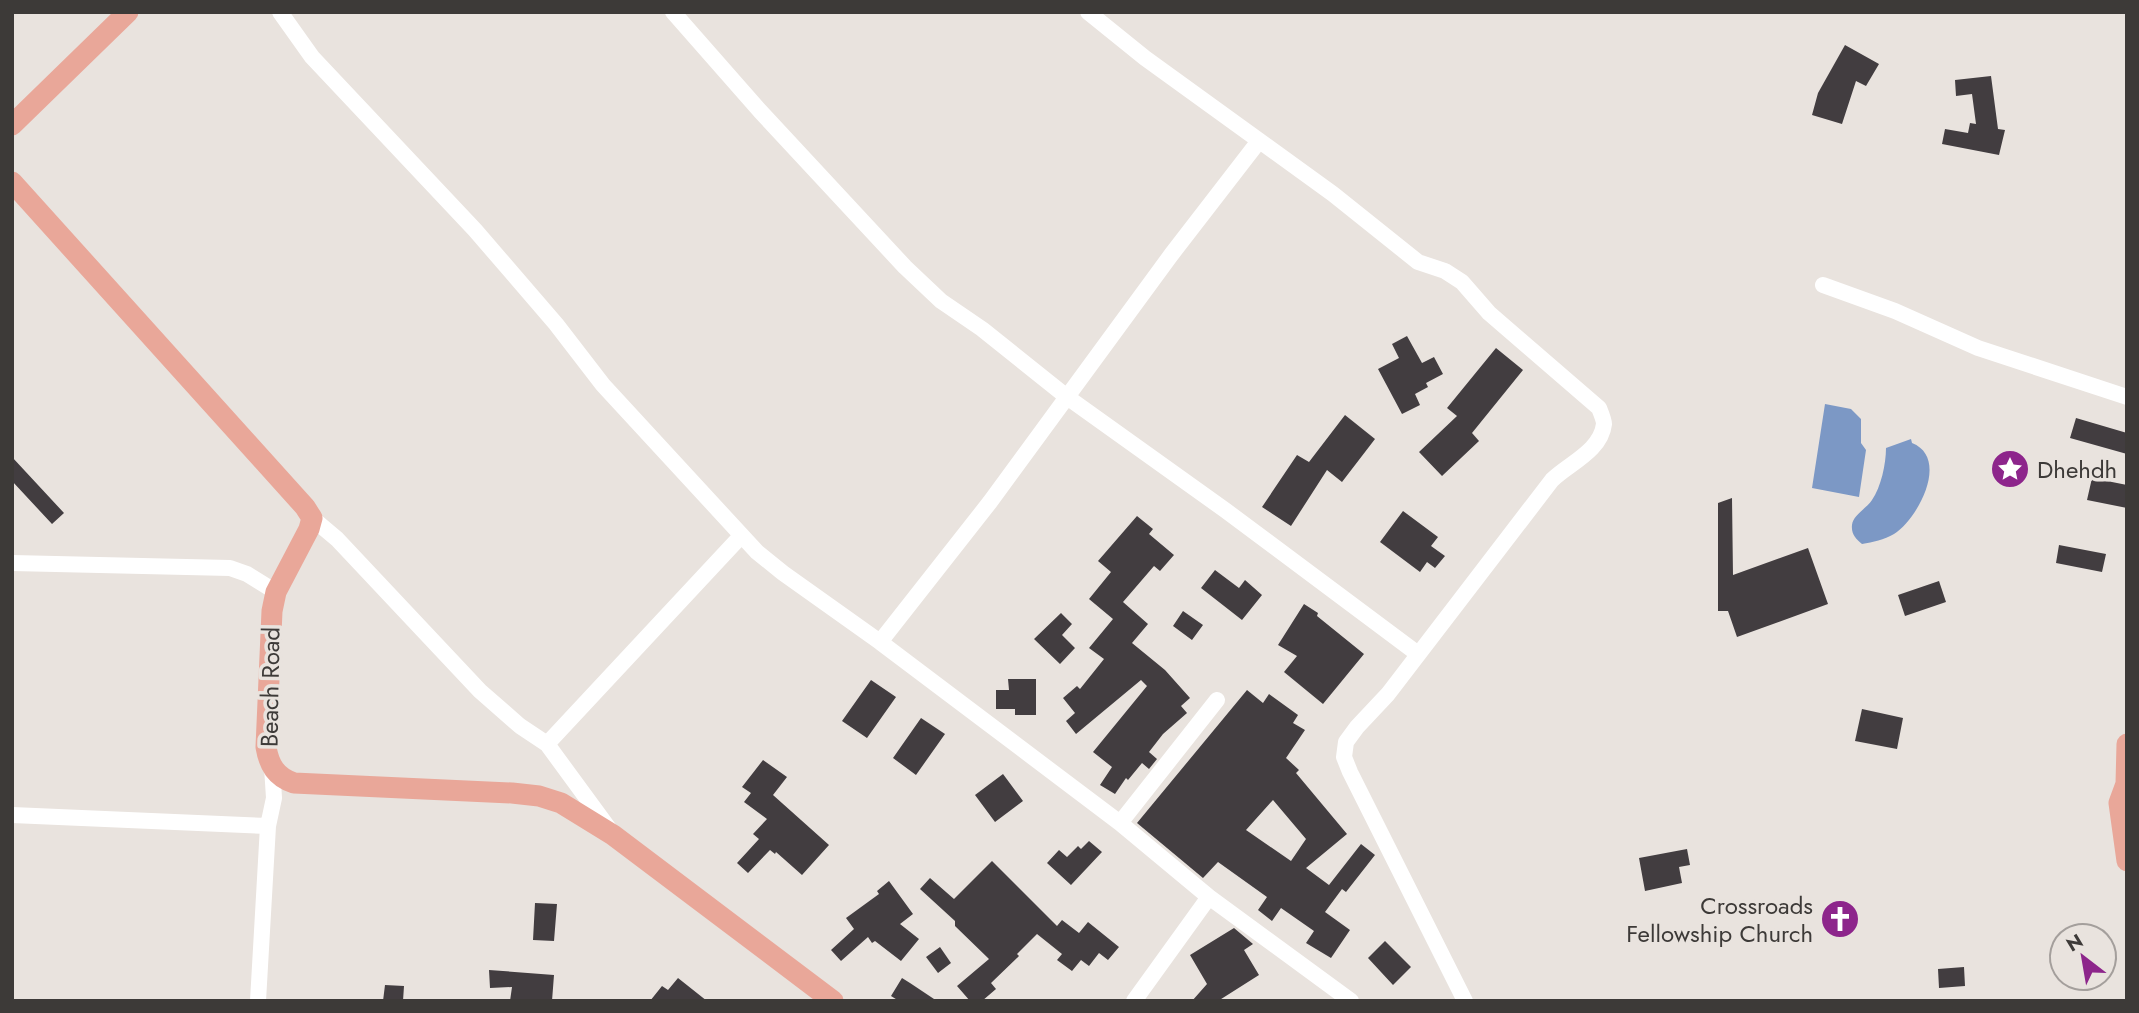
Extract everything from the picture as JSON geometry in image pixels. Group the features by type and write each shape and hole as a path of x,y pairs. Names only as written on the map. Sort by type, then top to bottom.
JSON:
{"main road":[{"path":"12,125 128,12"},
{"path":"12,182 312,517"},
{"name":"Beach Road","path":"312,517 309,529 276,592 272,611 266,747 272,767 279,776 294,783 512,793 538,796 561,803 613,835 833,1001"},
{"path":"2127,744 2126,785 2119,803 2127,862"}],"street":[{"path":"281,12 312,57 475,230 556,324 603,385 741,536 783,573 880,642 1120,822 1209,897 1351,1001"},
{"path":"673,12 760,111 905,267 941,300 1067,397 1225,510 1418,654"},
{"path":"1088,12 1145,58 1333,194 1418,262 1446,271 1462,282 1489,313 1599,408 1604,424 1594,447 1586,456 1552,480 1388,694 1346,742 1344,757 1465,1001"},
{"path":"880,642 990,502 1171,255 1259,141"},
{"path":"1823,285 1895,311 1978,348 2127,397"},
{"path":"312,517 337,539 480,691 520,726 547,744 613,835"},
{"path":"547,744 741,536"},
{"path":"12,563 230,568 247,574 276,592"},
{"path":"1120,822 1217,700"},
{"path":"258,1001 268,826 274,798 272,767"},
{"path":"12,815 268,826"},
{"path":"1134,1001 1209,897"}],"water":[{"path":"1825,404 1851,409 1861,419 1861,443 1866,450 1859,497 1812,488"},
{"path":"1911,439 1929,461 1926,489 1920,503 1912,516 1894,534 1862,544 1854,536 1852,525 1878,489 1886,448"}],"building":[{"path":"1845,45 1879,64 1866,86 1856,81 1842,124 1812,115 1818,93"},
{"path":"1991,76 1998,129 2005,130 1999,155 1942,144 1945,129 1968,133 1970,123 1976,124 1972,94 1956,96 1955,80"},
{"path":"1407,336 1422,363 1434,357 1443,374 1426,383 1428,387 1415,394 1420,405 1402,414 1378,369 1399,358 1392,344"},
{"path":"1496,348 1523,370 1472,433 1479,441 1442,476 1419,452 1457,416 1447,408"},
{"path":"1345,415 1375,439 1342,482 1327,470 1291,526 1262,507 1297,455 1309,462"},
{"path":"2076,418 2127,433 2127,454 2070,438"},
{"path":"12,457 64,513 52,524 12,481"},
{"path":"2092,478 2127,485 2127,508 2087,500"},
{"path":"1732,498 1733,575 1808,548 1828,604 1737,637 1728,611 1718,611 1718,503"},
{"path":"1403,511 1438,537 1431,546 1445,556 1435,568 1427,562 1420,572 1380,542"},
{"path":"1137,516 1153,529 1149,534 1174,555 1160,571 1154,566 1123,602 1148,624 1132,643 1165,670 1190,698 1181,706 1187,713 1163,734 1149,752 1157,759 1149,769 1142,763 1128,780 1126,778 1115,794 1100,785 1112,767 1093,752 1147,686 1141,680 1076,734 1066,721 1075,713 1063,698 1077,686 1080,689 1104,659 1089,648 1113,619 1089,599 1111,572 1098,561"},
{"path":"2059,545 2106,554 2102,572 2056,563"},
{"path":"1215,570 1239,588 1245,580 1262,595 1242,620 1201,588"},
{"path":"1939,581 1946,602 1905,616 1898,595"},
{"path":"1304,604 1364,654 1323,704 1284,672 1297,656 1278,645"},
{"path":"1183,611 1203,625 1192,640 1173,626"},
{"path":"1061,613 1072,624 1062,635 1075,648 1060,664 1034,639"},
{"path":"1008,679 1036,679 1036,715 1015,715 1015,709 996,709 996,690 1009,690"},
{"path":"871,680 896,697 867,738 842,721"},
{"path":"1247,690 1263,703 1269,694 1298,715 1293,723 1305,730 1286,758 1299,770 1296,773 1347,834 1306,868 1329,885 1361,844 1375,855 1346,892 1342,889 1325,912 1350,930 1331,958 1306,943 1314,931 1281,908 1272,921 1258,910 1267,897 1218,862 1203,878 1137,823","holes":["1273,800 1306,839 1291,861 1246,830"]},
{"path":"1862,709 1903,718 1897,749 1855,741"},
{"path":"921,718 945,734 916,775 893,758"},
{"path":"763,760 787,777 773,795 829,845 802,875 776,852 775,854 770,850 748,873 737,863 759,839 753,834 767,819 744,802 751,793 742,787"},
{"path":"1003,774 1023,801 995,822 975,795"},
{"path":"1089,841 1102,852 1071,885 1047,863 1059,850 1067,857 1078,846 1081,849"},
{"path":"1687,849 1690,865 1679,867 1682,883 1645,891 1639,858"},
{"path":"992,861 1057,926 1062,920 1079,933 1088,922 1119,947 1108,960 1099,953 1089,966 1081,960 1072,971 1057,960 1062,954 1037,934 991,983 996,989 982,1001 970,1001 957,986 989,959 955,926 955,921 920,889 930,878 954,899"},
{"path":"889,881 913,914 900,924 919,939 901,961 875,941 872,943 868,937 841,961 831,950 854,929 846,918 879,894 877,891"},
{"path":"535,903 557,904 554,941 533,940"},
{"path":"1234,928 1253,944 1244,950 1259,975 1218,1001 1192,1001 1207,984 1190,955"},
{"path":"1385,941 1411,967 1393,985 1368,958"},
{"path":"940,947 951,963 938,973 926,957"},
{"path":"1964,967 1965,986 1939,988 1938,969"},
{"path":"489,970 554,975 552,1001 510,1001 512,987 490,988"},
{"path":"678,978 707,1001 650,1001 662,986 668,990"},
{"path":"902,978 937,1001 899,1001 891,996"},
{"path":"385,985 404,986 403,1001 383,1001"}],"place":[{"name":"Dhehdh","path":"2010,469"},
{"name":"Crossroads Fellowship Church","path":"1840,919"}]}
